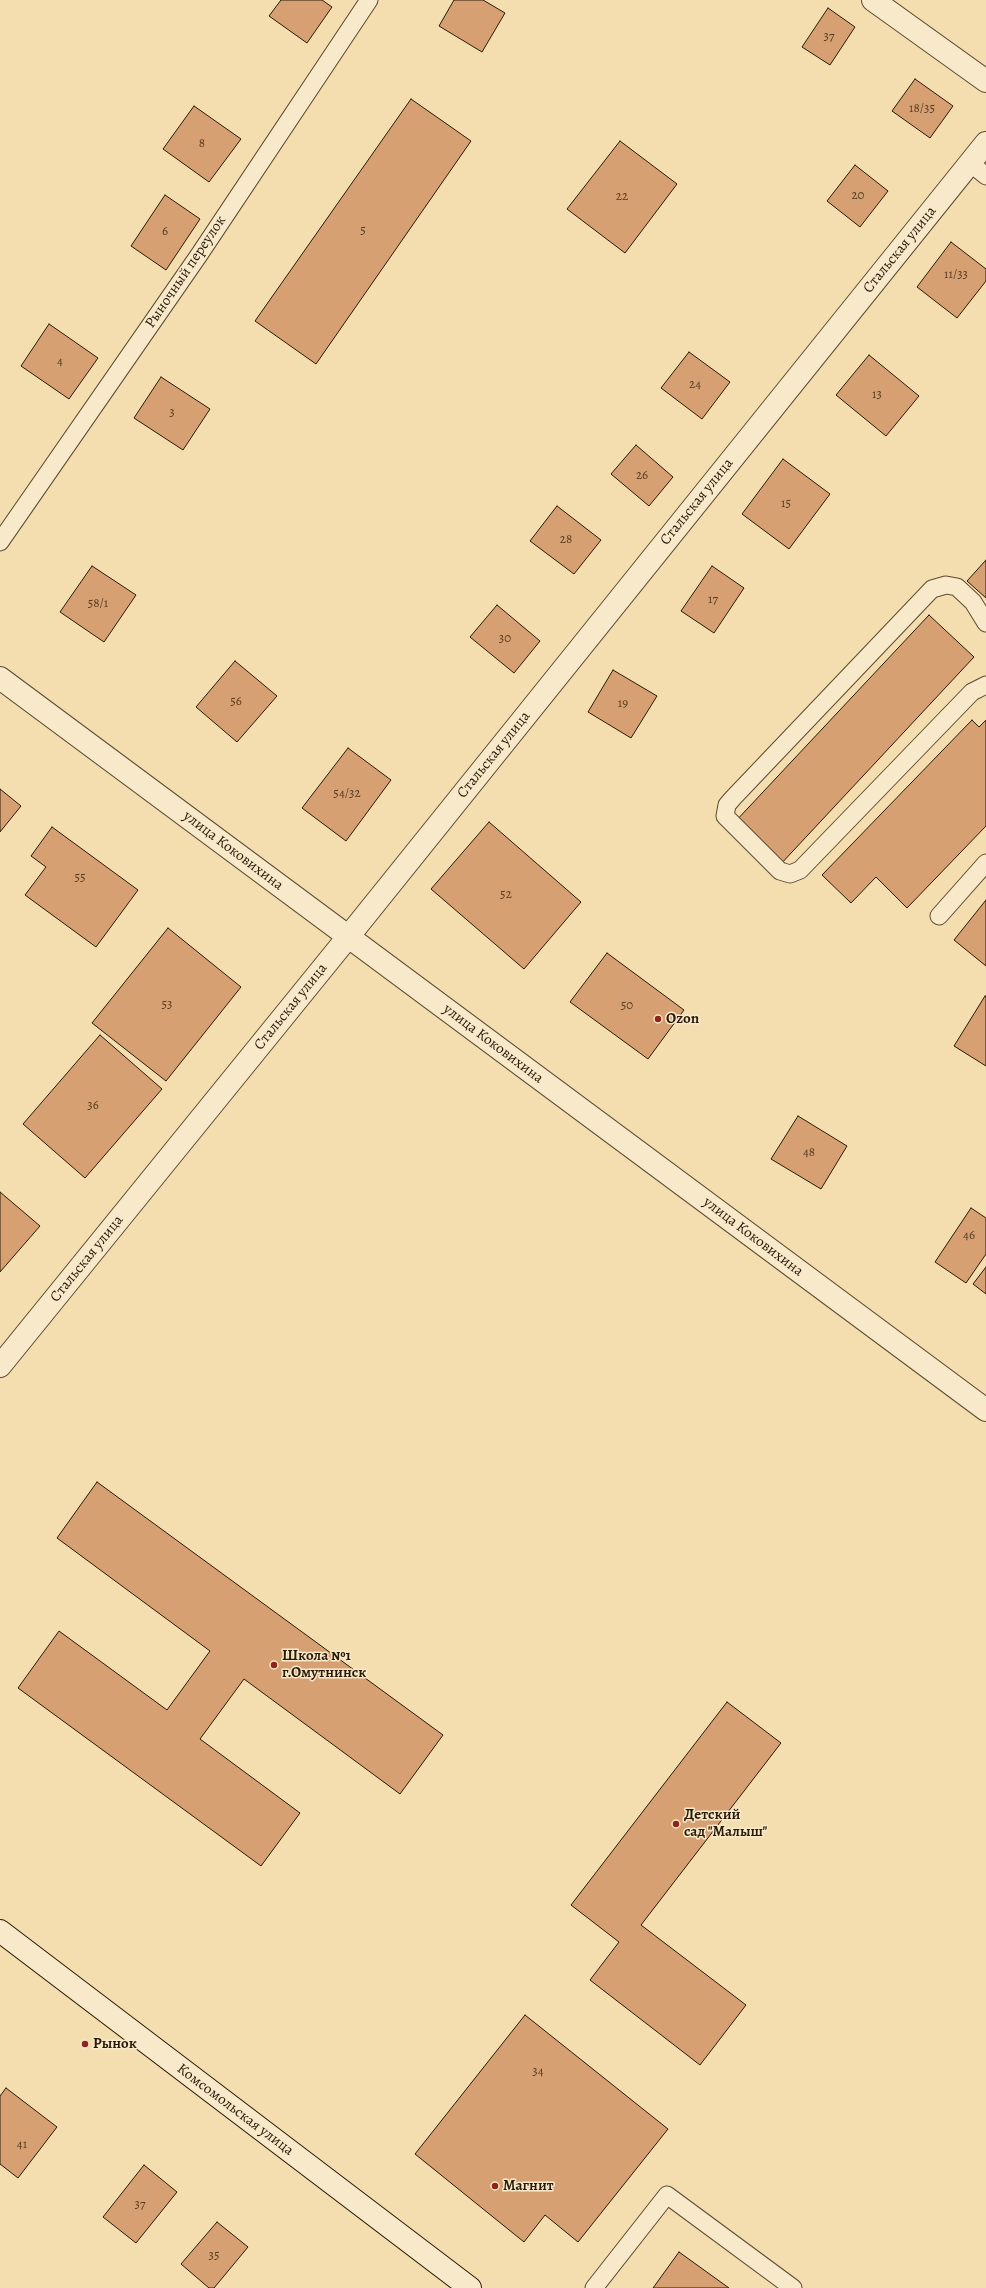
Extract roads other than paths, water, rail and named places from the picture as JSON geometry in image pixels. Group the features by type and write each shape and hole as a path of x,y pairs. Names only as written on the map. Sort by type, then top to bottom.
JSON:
{"street":[{"path":"873,0 986,81"},
{"name":"Стальская улица","path":"0,1366 348,937 978,170 986,143"},
{"name":"улица Коковихина","path":"0,678 986,1410"},
{"name":"Комсомольская улица","path":"0,1931 470,2288"}],"lane":[{"name":"Рыночный переулок","path":"0,542 199,255 369,0"},
{"path":"986,623 972,602 957,587 946,585 932,589 732,798 727,805 725,816 780,871 790,874 800,870 972,692 986,685"},
{"path":"939,916 986,863"},
{"path":"594,2288 667,2195 793,2288"}],"place":[{"name":"Ozon","path":"658,1019"},
{"name":"Школа №1 г.Омутнинск","path":"274,1665"},
{"name":"Детский сад \"Малыш\"","path":"676,1824"},
{"name":"Рынок","path":"85,2044"},
{"name":"Магнит","path":"495,2186"}]}
